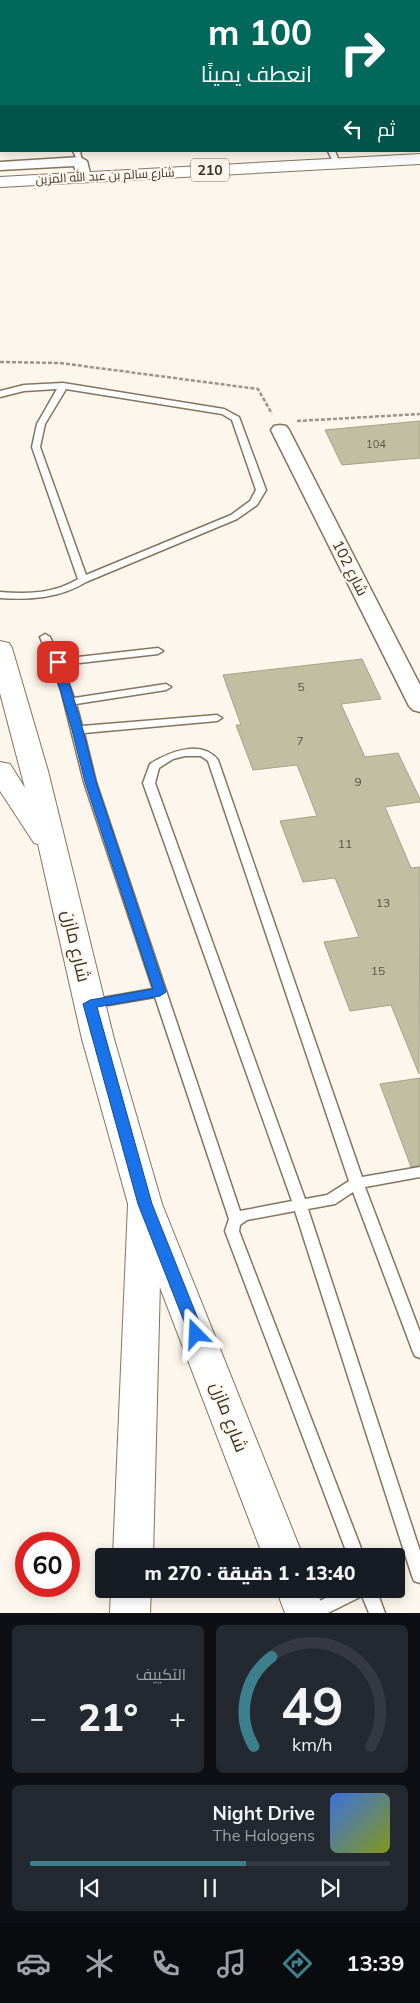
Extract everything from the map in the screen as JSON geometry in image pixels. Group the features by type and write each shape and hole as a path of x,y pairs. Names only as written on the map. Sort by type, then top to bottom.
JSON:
{"main road":[{"name":"شارع سالم بن عبد الله المزين","path":"0,182 76,172 334,157 411,156"},
{"name":"شارع سالم بن عبد الله المزين","path":"0,198 76,172 420,175"},
{"path":"0,648 35,771 54,850"},
{"name":"شارع مازن","path":"0,770 54,850 90,1004 145,1204 280,1548"},
{"path":"133,1548 145,1204"},
{"path":"130,1613 131,1598"},
{"path":"299,1598 305,1613"}],"street":[{"path":"0,166 76,172"},
{"name":"شارع 102","path":"278,426 420,706"}],"lane":[{"path":"0,394 24,388 63,386 217,409 231,415 238,424 261,490 254,503 234,517 83,580 70,588 57,592 27,596 0,595"},
{"path":"63,386 42,424 36,447 83,580"},
{"path":"45,637 58,662 78,730 90,782 236,1220"},
{"path":"58,662 158,651"},
{"path":"69,702 166,687"},
{"path":"78,730 217,718"},
{"path":"420,1352 357,1183 213,760 204,753 185,753 170,756 154,766 149,783 300,1205 420,1576"},
{"path":"90,1004 160,992"},
{"path":"353,1548 233,1234 232,1227 236,1220 243,1215 330,1200 357,1183 420,1172"},
{"path":"312,1613 341,1598"},
{"path":"371,1598 377,1613"}],"path":[{"path":"0,362 60,363 258,389 278,426 420,414"}],"building":[{"path":"420,421 420,458 342,465 325,430"},
{"path":"362,659 381,699 341,704 365,757 398,753 420,799 420,802 385,807 411,868 420,867 419,1074 391,1005 350,1011 324,942 359,937 335,878 303,882 280,821 317,816 297,765 253,770 236,725 241,725 223,675"},
{"path":"420,1078 420,1165 411,1167 380,1084"}],"route":[{"path":"58,662 78,730 90,782 160,992 90,1004 145,1204 196,1334"}]}
